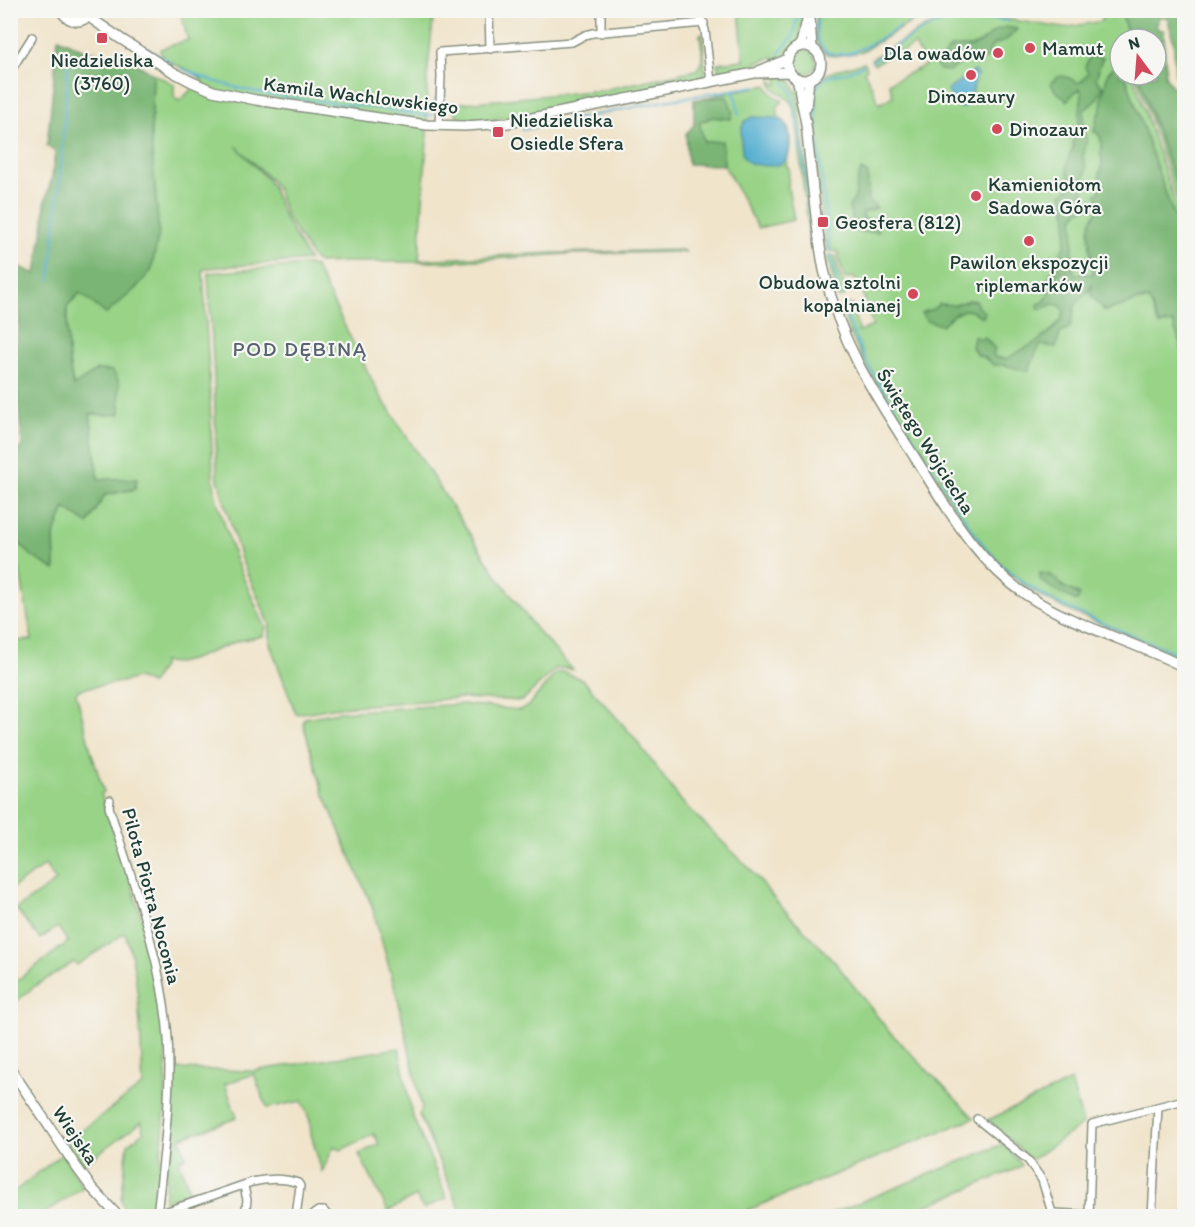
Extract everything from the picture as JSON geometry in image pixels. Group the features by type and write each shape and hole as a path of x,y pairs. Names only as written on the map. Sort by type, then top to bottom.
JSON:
{"street":[{"path":"61,10 66,18 74,21 84,20 91,14"},
{"path":"489,10 490,49"},
{"path":"601,10 601,33"},
{"path":"698,10 704,23 711,82"},
{"path":"798,47 807,46 819,55 821,65 818,72 809,79 802,79 794,75 788,65 788,59 791,52 801,43 810,11"},
{"path":"810,11 812,48"},
{"name":"Kamila Wachlowskiego","path":"91,14 121,39 173,72 213,91 256,100 439,126 508,123 754,73 788,59"},
{"path":"439,126 440,52 572,42 585,35 704,23"},
{"path":"10,72 32,37"},
{"name":"Kamila Wachlowskiego","path":"754,73 794,75"},
{"name":"Świętego Wojciecha","path":"794,75 805,112 822,255 830,292 842,328 865,378 967,539 1004,578 1043,605 1185,667"},
{"name":"Świętego Wojciecha","path":"805,112 809,79"},
{"name":"Pilota Piotra Noconia","path":"110,800 109,807 154,954 161,985 168,1038 168,1112 157,1216"},
{"name":"Wiejska","path":"10,1068 91,1187 118,1216"},
{"path":"1089,1215 1092,1125 1185,1100"},
{"path":"1152,1216 1158,1107"},
{"path":"977,1119 1030,1163 1042,1180 1053,1214 1115,1216"},
{"path":"157,1216 252,1182 267,1179 298,1183 300,1186 296,1216"},
{"path":"244,1186 247,1200 245,1216"},
{"path":"311,1216 318,1211 324,1211 328,1216"}],"green space":[{"path":"180,11 434,11 427,78 427,139 419,260 552,253 682,250 685,252 568,254 444,262 319,263 314,260 286,216 277,189 270,179 236,146 268,180 284,217 309,260 203,270 213,477 216,497 236,561 266,627 263,636 238,641 178,663 162,662 162,667 151,684 137,678 80,689 76,693 104,792 101,794 149,943 165,1035 165,1103 154,1216 125,1216 121,1200 128,1144 143,1133 142,1122 81,1166 66,1142 143,1085 137,988 125,933 77,965 74,962 35,986 11,1006 11,985 68,942 58,927 40,939 16,909 56,881 45,865 11,889 11,641 32,640 19,567 11,568 10,532 19,543 55,569 54,535 65,508 105,495 135,489 136,479 98,479 90,413 107,415 97,370 74,386 68,356 67,306 80,293 151,139 153,74 174,84 174,97 179,101 202,80 190,71 167,61 161,54 160,49 188,40"},
{"path":"739,11 805,11 799,42 788,50 784,58 776,62 773,57 756,62 756,68 719,74 717,63 744,60"},
{"path":"817,11 940,11 915,20 861,52 835,56 822,50 818,45 815,32"},
{"path":"1100,11 1134,11 1122,15 1126,27 1108,27 1108,73 1101,111 1094,132 1097,132 1100,137 1103,147 1098,210 1105,311 1137,300 1149,299 1159,325 1173,322 1184,353 1184,659 1043,597 1008,573 978,542 938,482 944,476 943,474 935,477 866,367 848,329 841,307 849,304 854,306 851,308 858,332 873,326 863,294 854,277 845,278 838,252 827,250 822,218 812,94 814,84 823,76 864,62 867,69 864,71 879,104 893,96 889,83 926,65 915,45 901,52 898,50 875,64 871,59 925,27 951,18 974,16 995,17 1063,28 1102,21"},
{"path":"1134,11 1184,11 1184,87 1175,75 1174,45 1168,18 1162,16 1158,18 1158,23 1155,24 1157,27 1126,27 1122,15"},
{"path":"1006,27 1017,29 1006,40 993,45 987,54 990,56 979,63 963,62 949,71 940,70 936,65 951,47 971,47 995,31"},
{"path":"700,34 703,34 705,73 703,78 516,117 461,121 451,107 454,104 603,90 696,70 702,58"},
{"path":"58,38 84,50 127,58 153,74 151,139 159,233 151,271 135,289 106,314 80,293 67,306 68,356 73,386 97,370 113,371 119,383 120,414 90,414 98,479 137,479 135,489 105,495 88,524 65,508 54,535 55,570 33,557 11,532 11,457 22,446 14,354 19,326 19,305 11,303 10,263 36,274 45,202 52,178 55,152 47,146"},
{"path":"804,50 812,54 816,62 812,70 804,74 796,70 792,62 796,54"},
{"path":"1090,55 1103,58 1096,79 1103,87 1096,100 1084,110 1083,129 1087,140 1083,157 1086,166 1083,196 1091,206 1078,211 1073,219 1074,274 1093,274 1089,229 1099,208 1096,194 1100,191 1102,162 1101,140 1097,132 1094,132 1101,111 1108,73 1108,87 1129,87 1184,243 1184,353 1173,323 1159,325 1149,299 1137,300 1105,311 1091,295 1092,284 1087,294 1074,307 1070,327 1060,334 1056,347 1041,345 1028,371 994,365 977,355 972,347 974,336 981,339 984,337 995,349 993,354 995,357 1006,359 1038,341 1061,320 1064,310 1059,305 1053,304 1039,310 1038,304 1044,302 1050,293 1043,287 1053,270 1065,270 1057,275 1059,280 1068,274 1066,267 1058,267 1061,250 1065,246 1067,226 1067,213 1062,194 1071,184 1067,164 1073,148 1072,136 1078,126 1082,94 1080,89 1067,101 1051,83 1060,76 1077,83 1082,81 1088,73 1085,67"},
{"path":"783,76 790,80 795,91 798,91 814,238 809,236 795,113 789,99 775,89 771,80 778,84 777,77"},
{"path":"1168,80 1179,94 1175,100 1180,114 1179,121 1184,125 1184,207 1143,87 1168,87"},
{"path":"767,85 777,98 783,101 777,107 779,118 788,127 790,133 786,166 789,168 788,187 794,220 758,228 724,165 722,142 704,142 699,123 712,117 731,119 727,97 707,98"},
{"path":"1129,87 1137,87 1184,231 1184,243"},
{"path":"1140,87 1143,87 1184,207 1184,221"},
{"path":"727,97 733,111 731,119 712,117 699,123 704,142 722,141 724,165 688,164 686,134 694,125 694,100"},
{"path":"861,170 868,174 868,200 877,208 863,213 864,219 874,221 879,232 859,232 855,229 849,207 855,198"},
{"path":"829,255 835,256 847,291 844,297 837,298"},
{"path":"308,265 315,267 379,394 497,576 535,628 573,670 555,669 522,701 462,698 339,707 296,714 270,644 270,625 241,559 217,476 208,273"},
{"path":"969,300 976,301 977,306 984,312 984,316 964,310 940,325 926,320 921,313 939,304 955,305"},
{"path":"1040,573 1051,575 1064,587 1080,595 1077,601 1057,592 1040,580"},
{"path":"564,672 583,680 633,736 682,802 751,870 777,902 835,962 888,1030 974,1118 733,1216 463,1216 419,1115 422,1108 398,999 372,906 323,792 303,723 305,718 339,712 462,704 519,710 527,707 556,673"},
{"path":"399,1048 412,1115 447,1198 423,1209 416,1196 388,1211 359,1154 379,1144 374,1134 341,1150 334,1146 322,1172 311,1134 310,1121 302,1101 267,1108 254,1074 225,1084 237,1118 180,1138 186,1157 179,1160 190,1192 164,1202 172,1100 172,1069 253,1071"},
{"path":"1071,1081 1083,1124 1031,1160 988,1120"},
{"path":"1003,1144 1022,1165 901,1216 826,1216"},
{"path":"62,1154 83,1187 41,1216 11,1216 11,1194"}],"water":[{"path":"974,71 977,75 972,93 965,107 959,108 948,90"},
{"path":"752,117 775,118 784,121 789,136 789,148 787,159 784,162 763,166 751,163 744,158 742,130 745,121"}],"waterway":[{"path":"779,54 793,37 799,10"},
{"path":"819,10 817,36 824,49 833,54 845,54 857,50 900,26"},
{"path":"908,22 932,10"},
{"path":"872,61 912,36 935,25 967,19 1009,21"},
{"path":"144,46 173,63"},
{"path":"50,280 69,52"},
{"path":"830,251 817,133 816,90 820,82 827,78 863,65"},
{"path":"181,68 224,84 269,95 429,116 433,115 435,98"},
{"path":"785,82 792,93 800,131 813,236"},
{"path":"522,130 659,102 756,86"},
{"path":"734,90 739,115"},
{"path":"814,247 815,251"},
{"path":"831,256 840,295"},
{"path":"844,310 873,373 937,475"},
{"path":"941,481 983,544 1019,579 1041,594 1087,617 1184,656"}],"place":[{"name":"Niedzieliska (3760)","path":"102,38"},
{"name":"Mamut","path":"1030,48"},
{"name":"Dla owadów","path":"998,53"},
{"name":"Dinozaury","path":"971,75"},
{"name":"Dinozaur","path":"997,129"},
{"name":"Niedzieliska Osiedle Sfera","path":"498,132"},
{"name":"Kamieniołom Sadowa Góra","path":"976,196"},
{"name":"Geosfera (812)","path":"823,222"},
{"name":"Pawilon ekspozycji riplemarków","path":"1029,241"},
{"name":"Obudowa sztolni kopalnianej","path":"913,294"}],"district":[{"name":"POD DĘBINĄ","path":"300,349"}]}
